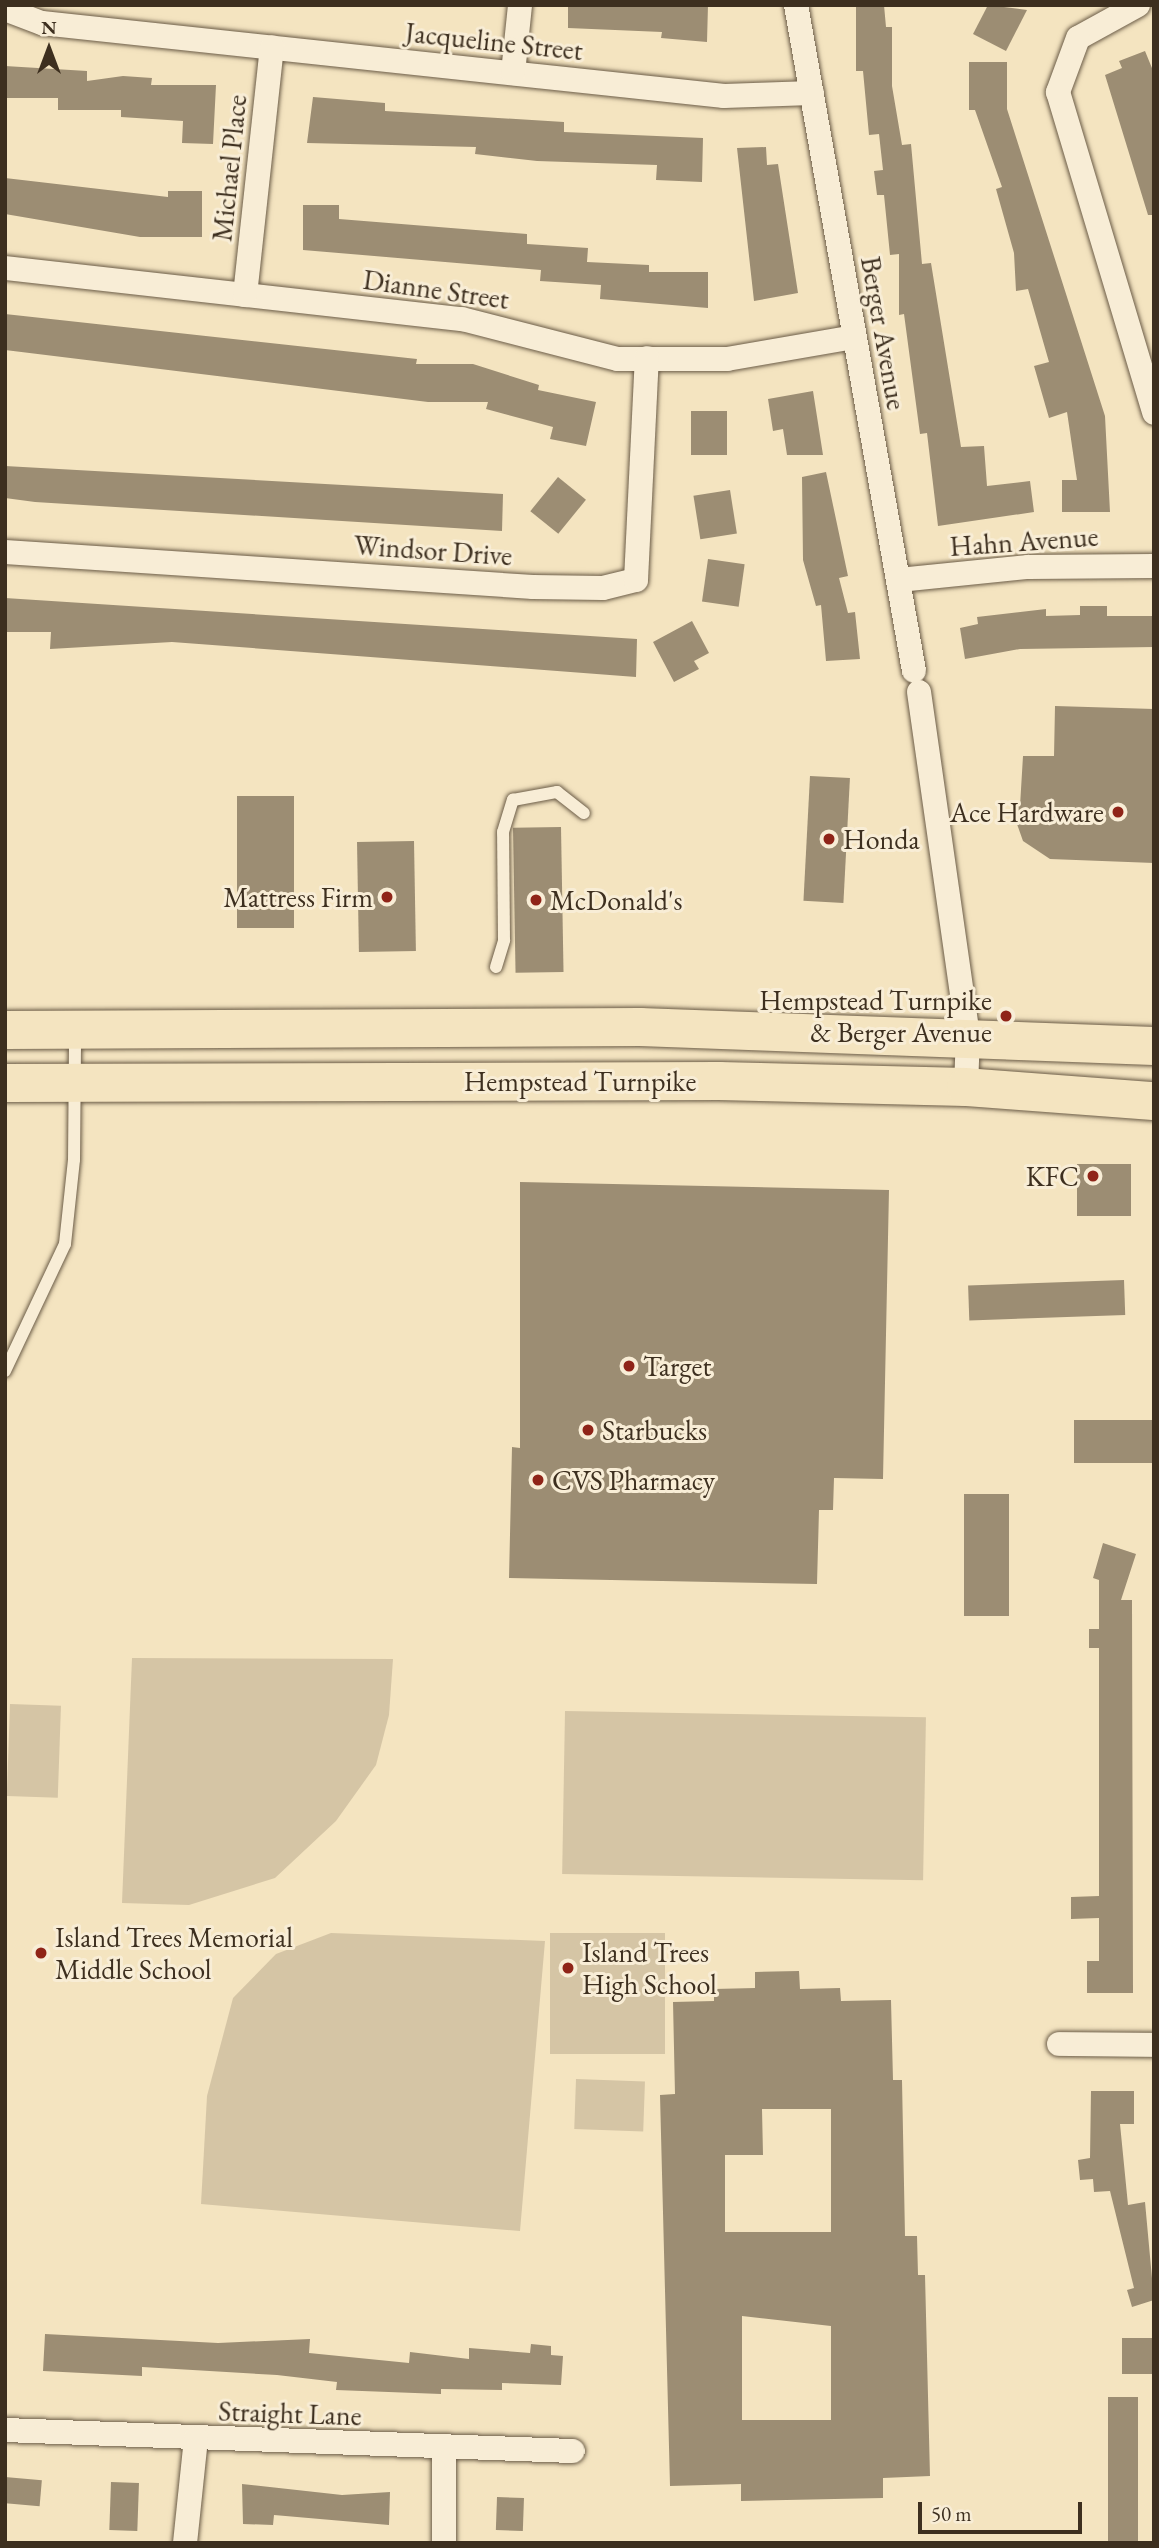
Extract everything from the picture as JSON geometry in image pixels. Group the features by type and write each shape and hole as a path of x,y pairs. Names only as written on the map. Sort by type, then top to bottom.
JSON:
{"main road":[{"name":"Hempstead Turnpike","path":"5,1030 640,1027 968,1035 1154,1046"},
{"name":"Hempstead Turnpike","path":"5,1083 966,1087 1154,1101"}],"street":[{"path":"513,73 520,5"},
{"name":"Berger Avenue","path":"796,5 916,681 968,1035 966,1087"},
{"path":"1138,5 1078,38 1058,92 1154,413"},
{"name":"Jacqueline Street","path":"5,9 42,23 724,96 812,93"},
{"name":"Michael Place","path":"246,295 272,47"},
{"name":"Dianne Street","path":"5,268 463,319 608,357 727,359 854,337"},
{"name":"Windsor Drive","path":"5,552 533,587 603,588 636,580 647,358"},
{"name":"Hahn Avenue","path":"899,580 1028,567 1154,566"},
{"path":"1059,2044 1154,2045"},
{"name":"Straight Lane","path":"5,2430 444,2449 573,2451"},
{"path":"185,2543 196,2439"},
{"path":"444,2449 444,2543"}],"lane":[{"path":"496,967 503,940 503,832 513,800 557,792 584,813"},
{"path":"5,1371 65,1244 75,1083 75,1030"}],"shaded area":[{"path":"132,1658 393,1659 389,1715 376,1765 336,1821 275,1878 189,1905 122,1903"},
{"path":"10,1704 61,1706 58,1798 7,1796"},
{"path":"565,1711 926,1717 923,1880 562,1874"},
{"path":"331,1933 545,1941 520,2231 201,2204 207,2096 233,1998 276,1954"},
{"path":"550,1933 665,1933 665,2054 550,2054"},
{"path":"576,2079 645,2081 643,2131 574,2129"}],"building":[{"path":"568,5 708,5 707,42 661,38 662,32 568,28"},
{"path":"856,5 884,5 886,27 892,27 892,86 902,145 911,144 922,264 931,263 961,447 984,446 987,486 1030,481 1034,512 938,526 927,433 920,434 904,314 899,315 899,254 890,255 884,195 877,195 874,171 883,170 879,134 869,135 863,71 856,71"},
{"path":"988,5 1027,10 1006,51 973,34"},
{"path":"1145,51 1154,73 1154,215 1148,215 1105,75 1122,68 1119,61"},
{"path":"969,62 1007,62 1007,109 1105,416 1110,512 1062,512 1062,480 1077,480 1067,412 1049,418 1034,366 1049,362 1028,289 1016,291 1014,253 996,189 1002,187 975,110 969,110"},
{"path":"5,66 87,71 87,81 123,76 152,78 151,85 216,85 213,144 182,143 183,121 121,117 121,110 58,110 58,98 5,98"},
{"path":"313,97 385,103 385,111 564,122 564,132 703,138 702,182 656,180 657,165 537,161 475,154 476,147 307,143"},
{"path":"766,147 767,165 778,164 798,293 754,301 737,148"},
{"path":"5,178 168,197 168,191 202,191 202,237 140,237 5,214"},
{"path":"303,205 339,205 339,219 527,234 527,244 588,248 587,262 649,265 649,272 708,272 708,308 600,299 601,285 540,281 541,270 303,250"},
{"path":"5,314 417,359 416,364 473,364 539,385 538,390 596,402 586,446 550,439 553,427 486,409 488,402 428,402 5,350"},
{"path":"813,391 823,455 787,455 783,429 773,431 768,399"},
{"path":"691,411 727,411 727,455 691,455"},
{"path":"5,466 503,494 502,531 35,502 5,498"},
{"path":"826,472 848,576 839,578 848,613 855,612 860,659 826,661 821,605 816,606 803,560 802,477"},
{"path":"558,477 586,500 558,534 530,511"},
{"path":"730,490 737,533 700,539 693,496"},
{"path":"708,559 745,564 739,607 702,602"},
{"path":"5,598 637,639 636,677 172,642 50,649 51,632 5,632"},
{"path":"1080,606 1107,606 1107,616 1154,616 1154,647 1020,649 965,659 960,628 978,624 977,617 1046,609 1046,616 1080,615"},
{"path":"692,621 709,653 694,661 699,669 674,682 653,642"},
{"path":"1055,706 1154,709 1154,863 1050,859 1023,841 1011,807 1020,806 1023,756 1054,756"},
{"name":"Honda","path":"810,776 850,778 843,903 803,901"},
{"path":"237,796 294,796 294,928 237,928"},
{"name":"McDonald's","path":"561,827 564,972 516,973 513,828"},
{"name":"Mattress Firm","path":"414,841 416,951 359,952 357,842"},
{"path":"1077,1164 1131,1164 1131,1216 1077,1216"},
{"path":"520,1182 889,1190 883,1479 834,1478 833,1510 819,1510 817,1584 509,1578 512,1447 520,1448"},
{"path":"1124,1280 1125,1315 969,1320 968,1285"},
{"path":"1074,1420 1154,1420 1154,1463 1074,1463"},
{"path":"964,1494 1009,1494 1009,1616 964,1616"},
{"path":"1103,1543 1136,1554 1121,1600 1132,1600 1133,1993 1087,1993 1087,1961 1099,1961 1099,1918 1071,1919 1071,1897 1099,1896 1099,1648 1089,1648 1089,1629 1099,1629 1099,1580 1093,1578"},
{"path":"799,1971 800,1989 840,1988 841,2001 891,2000 893,2080 902,2080 905,2236 917,2236 918,2275 925,2275 930,2476 883,2478 883,2498 741,2501 741,2484 670,2486 660,2095 675,2094 673,2002 714,2001 714,1989 755,1988 755,1972","holes":["762,2109 831,2109 831,2232 725,2232 725,2155 763,2155","742,2316 831,2326 831,2420 742,2420"]},
{"path":"1091,2091 1134,2091 1134,2124 1120,2124 1128,2205 1145,2202 1154,2300 1132,2307 1127,2290 1134,2288 1110,2191 1094,2192 1093,2179 1080,2180 1078,2160 1090,2158"},
{"path":"45,2334 218,2343 310,2339 309,2353 409,2363 410,2352 469,2359 469,2348 530,2353 531,2344 551,2346 551,2355 563,2356 561,2385 502,2383 502,2390 441,2389 441,2394 336,2390 337,2382 277,2375 142,2367 142,2376 43,2371"},
{"path":"1122,2338 1154,2338 1154,2374 1122,2374"},
{"path":"1108,2397 1138,2397 1138,2543 1108,2543"},
{"path":"5,2477 42,2480 40,2506 5,2503"},
{"path":"111,2482 139,2483 137,2531 109,2530"},
{"path":"242,2484 342,2495 390,2492 389,2525 274,2515 273,2525 243,2524"},
{"path":"497,2497 524,2498 523,2531 496,2530"}],"place":[{"name":"Ace Hardware","path":"1118,812"},
{"name":"Honda","path":"829,839"},
{"name":"Mattress Firm","path":"387,897"},
{"name":"McDonald's","path":"536,900"},
{"name":"Hempstead Turnpike & Berger Avenue","path":"1006,1016"},
{"name":"KFC","path":"1093,1176"},
{"name":"Target","path":"629,1366"},
{"name":"Starbucks","path":"588,1430"},
{"name":"CVS Pharmacy","path":"538,1480"},
{"name":"Island Trees Memorial Middle School","path":"41,1953"},
{"name":"Island Trees High School","path":"568,1968"}]}
